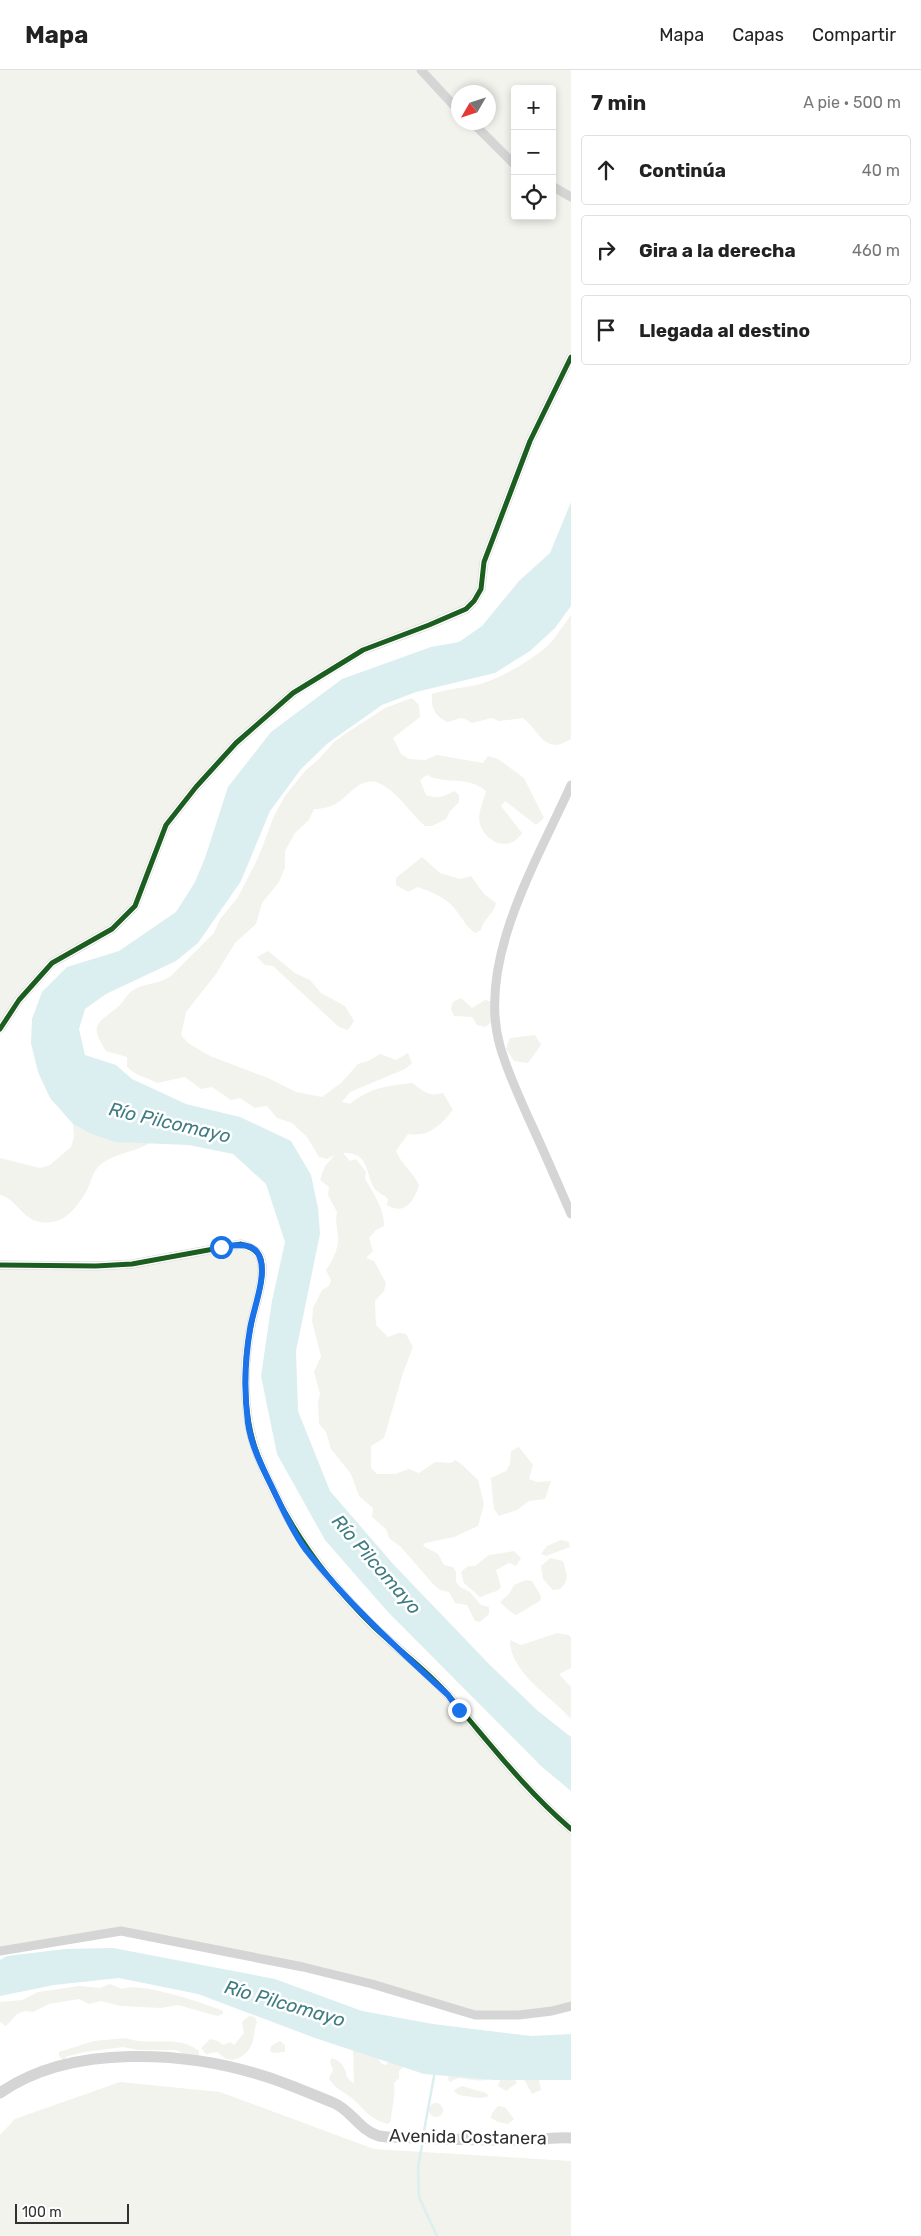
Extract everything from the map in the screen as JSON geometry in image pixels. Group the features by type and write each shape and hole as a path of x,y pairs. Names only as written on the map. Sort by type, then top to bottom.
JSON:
{"street":[{"path":"421,70 451,102"},
{"path":"480,130 511,161"},
{"path":"556,188 571,197"},
{"path":"0,1029 19,1000 52,963 112,930 135,906 166,825 196,787 236,742 293,692 363,650 466,609 474,601 480,589 484,562 530,441 571,357"},
{"path":"571,785 517,902 497,976 495,1004 500,1045 508,1070 571,1214"},
{"path":"0,1265 123,1264 241,1244 254,1248 260,1258 262,1271 250,1329 246,1364 248,1424 264,1471 287,1518 306,1549 355,1606 448,1695 529,1791 571,1829"},
{"path":"0,1951 121,1932 302,1967 372,1984 475,2015 519,2015 552,2011 571,2006"},
{"name":"Avenida Costanera","path":"0,2093 12,2084 47,2070 83,2060 119,2056 164,2057 212,2064 265,2076 340,2105 361,2127 379,2136 452,2140 571,2138"}],"shaded area":[{"path":"0,70 571,70 571,357 530,441 474,601 363,650 293,693 236,743 166,825 135,906 124,920 52,963 0,1029"},
{"path":"571,615 571,739 562,744 554,745 548,743 523,718 499,721 492,718 472,723 459,718 447,722 436,714 432,703 432,694 477,685 518,667 546,647"},
{"path":"412,698 419,705 420,717 393,738 401,754 409,759 425,760 437,755 483,763 488,756 498,759 524,778 544,818 536,825 505,801 501,806 522,833 512,842 500,844 489,838 481,827 480,809 486,791 472,783 434,778 427,775 420,780 426,795 440,797 454,791 459,795 459,802 450,811 446,819 432,826 425,826 391,791 379,783 366,782 361,784 334,805 314,809 309,820 295,833 285,851 285,867 279,882 262,903 256,924 235,943 216,974 186,1012 181,1035 188,1043 210,1056 268,1078 296,1092 322,1097 341,1083 358,1064 380,1054 396,1060 408,1053 412,1063 405,1069 350,1092 342,1102 350,1104 365,1094 387,1086 413,1083 427,1093 443,1093 453,1110 434,1129 422,1134 408,1134 396,1151 419,1185 411,1201 404,1208 393,1208 387,1205 388,1199 375,1189 363,1161 358,1156 343,1153 350,1161 356,1159 366,1172 365,1179 378,1201 384,1219 384,1226 376,1230 369,1238 373,1251 366,1258 374,1261 386,1283 384,1291 375,1301 376,1325 388,1337 399,1333 406,1334 413,1347 403,1373 384,1438 371,1446 371,1468 377,1474 395,1474 409,1469 419,1473 435,1462 451,1463 455,1460 478,1480 484,1504 478,1526 454,1537 425,1543 423,1546 438,1554 444,1565 453,1567 456,1572 456,1582 460,1587 470,1592 481,1605 489,1607 489,1614 480,1622 475,1621 467,1605 455,1603 449,1592 440,1590 433,1584 401,1547 389,1538 386,1529 372,1517 373,1508 359,1496 351,1474 331,1449 326,1432 319,1424 318,1402 320,1394 314,1372 321,1356 312,1321 313,1308 322,1290 329,1286 331,1280 326,1270 338,1245 337,1212 328,1195 329,1187 320,1180 325,1166 335,1155 327,1159 319,1157 307,1137 292,1123 277,1118 267,1106 255,1108 240,1098 231,1100 212,1087 201,1089 185,1077 157,1083 130,1070 127,1067 127,1057 106,1051 97,1035 98,1025 101,1021 119,1006 130,992 171,976 214,933 220,919 238,897 258,858 274,816 285,796 305,771 334,742 348,732 385,708"},
{"path":"422,857 440,873 460,879 471,876 485,895 496,903 481,930 475,933 472,931 458,912 438,895 418,887 408,892 396,885 396,878"},
{"path":"268,951 295,973 310,980 321,993 345,1006 354,1021 348,1030 339,1027 273,966 265,965 257,957"},
{"path":"461,998 472,1008 485,1000 492,1002 497,1018 485,1027 477,1025 472,1017 454,1016 451,1009 453,1002"},
{"path":"535,1035 541,1045 528,1063 514,1061 506,1049 510,1038"},
{"path":"73,1124 93,1134 110,1139 150,1143 113,1157 101,1164 94,1173 83,1197 67,1216 53,1222 31,1219 10,1200 0,1195 0,1158 40,1168 50,1165 71,1147 74,1137"},
{"path":"241,1244 260,1258 250,1329 248,1423 287,1518 334,1581 449,1695 571,1829 571,2006 475,2015 372,1984 121,1931 0,1951 0,1265 96,1266"},
{"path":"519,1447 533,1465 529,1479 537,1482 551,1481 545,1499 529,1501 517,1510 499,1516 494,1509 491,1478 506,1471 510,1464 511,1451"},
{"path":"561,1540 569,1542 570,1547 546,1556 541,1554 547,1546"},
{"path":"514,1551 521,1558 516,1566 509,1563 496,1570 501,1587 499,1590 480,1597 464,1583 461,1572 468,1566 475,1566 489,1555"},
{"path":"550,1558 563,1561 567,1579 560,1589 553,1590 543,1579 541,1566"},
{"path":"526,1580 532,1581 541,1596 540,1601 516,1615 500,1602 509,1594 514,1585"},
{"path":"557,1633 569,1635 571,1638 571,1668 559,1674 571,1687 571,1719 524,1673 512,1652 510,1640 521,1645"},
{"path":"110,1984 122,1989 130,1987 142,1988 187,1998 223,2011 223,2014 217,2016 178,2005 161,2008 120,2006 101,2001 89,2004 79,1999 49,2004 33,2012 25,2011 17,2014 6,2026 0,2022 0,2002 22,2000 38,1992 79,1986 100,1988"},
{"path":"249,2016 255,2017 257,2022 252,2044 244,2055 231,2060 217,2052 206,2054 201,2048 210,2039 218,2041 223,2045 230,2042 234,2045 244,2033 242,2022"},
{"path":"126,2038 182,2043 199,2051 199,2055 193,2058 176,2050 138,2050 123,2047 85,2052 68,2056 63,2060 59,2056 59,2052 94,2041"},
{"path":"280,2041 285,2045 285,2052 273,2053 270,2051 271,2046"},
{"path":"358,2046 369,2047 382,2064 386,2065 390,2060 406,2064 399,2071 399,2078 394,2083 391,2121 388,2124 375,2119 330,2081 329,2078 333,2070 330,2062 332,2058 342,2064 348,2078 354,2083 353,2050"},
{"path":"451,2073 489,2078 489,2080 459,2078 449,2082 448,2077"},
{"path":"503,2073 514,2078 517,2083 506,2091 498,2086"},
{"path":"521,2079 539,2080 541,2090 532,2094 525,2081"},
{"path":"120,2082 220,2092 374,2149 571,2161 571,2236 0,2236 0,2135 15,2119"},
{"path":"462,2086 486,2093 489,2096 478,2098 458,2095 454,2090"},
{"path":"433,2103 439,2103 443,2110 439,2117 433,2117 429,2113 429,2107"},
{"path":"498,2106 505,2107 514,2119 508,2124 491,2118 492,2113"}],"water":[{"name":"Río Pilcomayo","path":"571,502 571,606 555,628 530,651 495,673 416,692 382,705 328,743 301,769 270,811 241,881 198,943 176,961 106,994 85,1009 79,1029 85,1055 116,1065 132,1079 186,1104 240,1117 291,1141 311,1175 318,1208 320,1234 296,1351 298,1411 330,1491 394,1565 490,1665 538,1711 571,1737 571,1791 541,1766 387,1611 325,1540 277,1454 261,1376 272,1301 285,1242 266,1184 233,1154 189,1145 115,1142 92,1134 73,1124 50,1098 38,1072 31,1043 32,1019 42,992 67,967 119,951 176,912 195,882 205,858 228,787 271,732 342,679 431,647 459,642 482,626 519,581 550,553"},
{"name":"Río Pilcomayo","path":"113,1948 275,1979 362,2011 433,2024 531,2036 571,2034 571,2080 495,2080 424,2074 315,2038 198,1994 119,1978 54,1985 0,1996 0,1960 7,1956 65,1949"}],"waterway":[{"path":"424,2131 435,2071"},
{"path":"422,2145 418,2168 419,2197 437,2236"}],"cycle path":[{"path":"0,1029 19,1000 52,963 112,929 135,906 166,825 196,787 236,743 293,693 363,650 466,609 474,601 481,589 484,562 530,441 571,357"},
{"path":"0,1265 96,1266 132,1264 241,1244 258,1253 261,1259 262,1275 246,1358 247,1409 249,1425 258,1456 280,1504 307,1548 338,1589 374,1627 440,1687 507,1765 571,1829"}],"route":[{"path":"221,1247 241,1244 254,1248 260,1258 262,1271 250,1329 246,1364 248,1424 264,1471 287,1518 306,1549 355,1606 448,1695 459,1710"}]}
